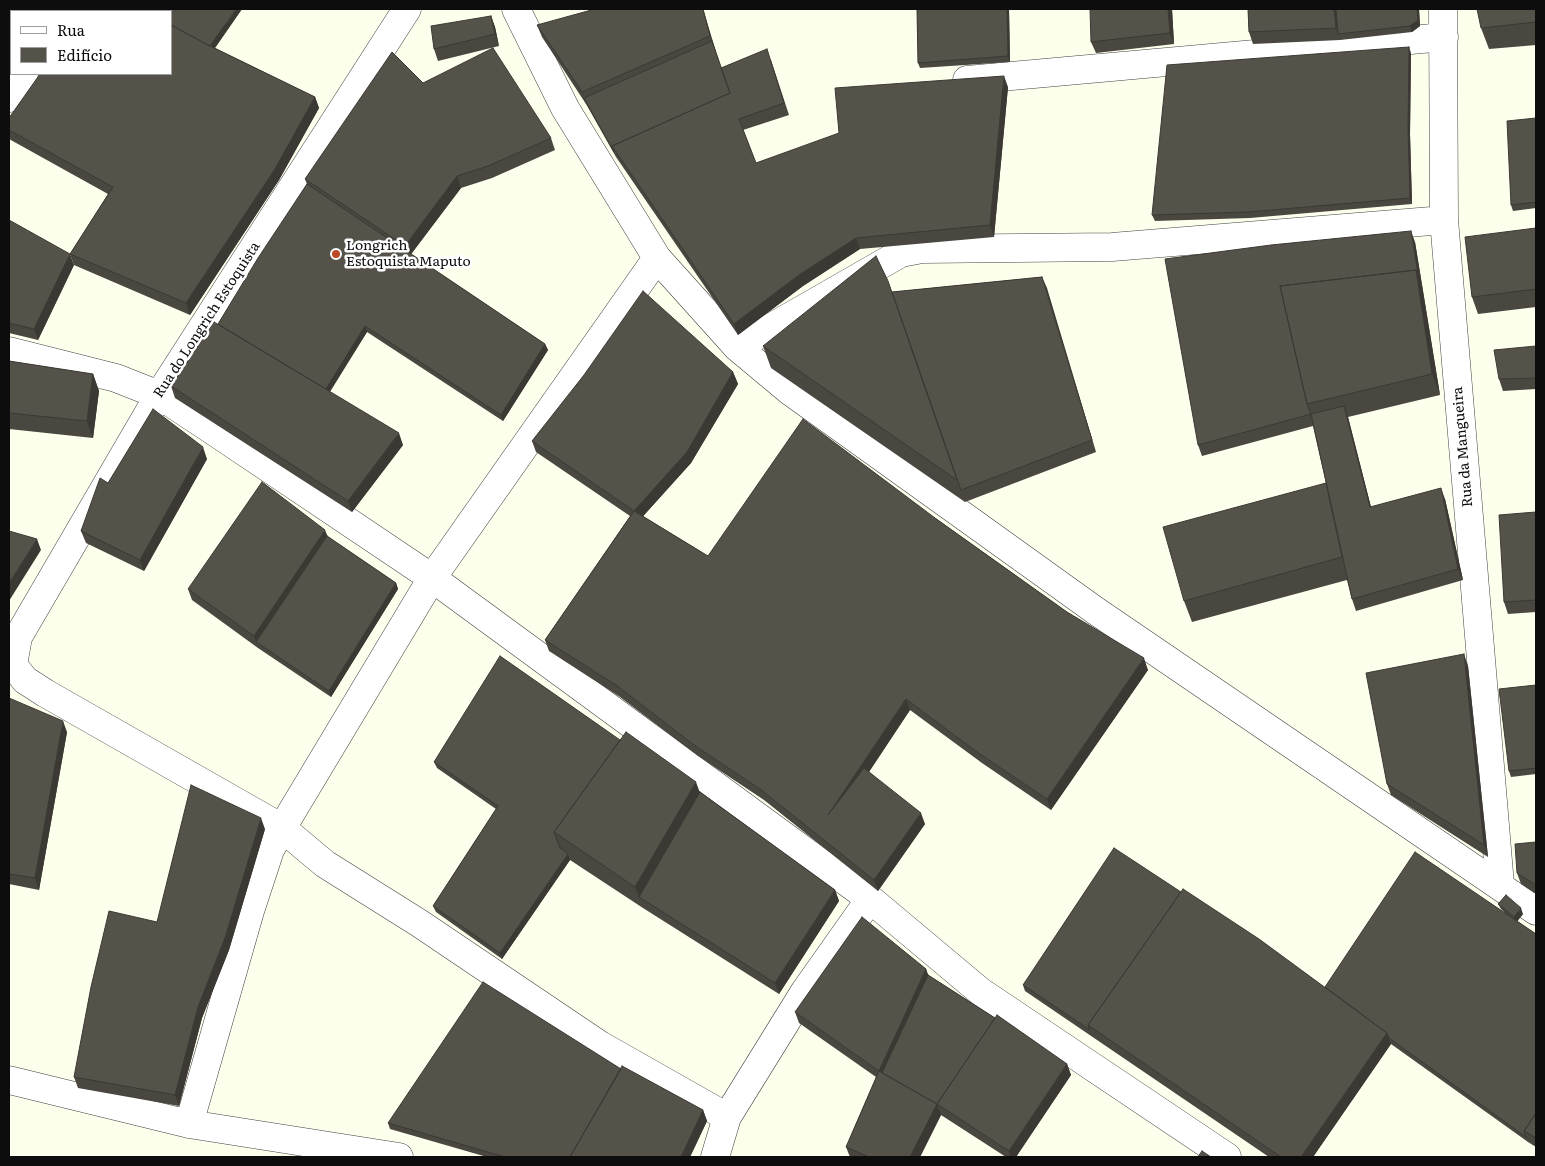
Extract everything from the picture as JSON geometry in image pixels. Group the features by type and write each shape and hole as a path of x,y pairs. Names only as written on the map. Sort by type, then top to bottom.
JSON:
{"street":[{"name":"Rua do Longrich Estoquista","path":"13,636 159,395 407,9"},
{"path":"516,9 565,108 658,258 737,347 791,392 1096,612 1536,911"},
{"name":"Rua da Mangueira","path":"1443,9 1444,220 1500,885"},
{"path":"942,82 1444,37"},
{"path":"9,98 23,75"},
{"path":"737,347 901,254 922,249 1112,247 1444,220"},
{"path":"189,1124 250,911 270,850 432,578 658,258"},
{"path":"9,351 116,378 159,395 432,578 870,899 981,992 1227,1157"},
{"path":"13,636 11,667 25,680 282,828 326,864 419,923 600,1045 727,1117"},
{"path":"715,1157 727,1117 806,990 870,899"},
{"path":"9,1080 189,1124 399,1157"}],"building":[{"path":"9,9 20,9 10,10 9,27"},
{"path":"141,9 143,10 79,10"},
{"path":"141,9 236,9 210,46 172,26 172,10"},
{"path":"595,9 703,9 710,36 582,92 537,25"},
{"path":"917,9 1007,9 1008,56 918,63"},
{"path":"1090,9 1168,9 1170,33 1091,42"},
{"path":"1248,9 1334,9 1336,28 1249,32"},
{"path":"1336,9 1417,9 1418,20 1410,26 1338,34"},
{"path":"1477,9 1536,9 1536,22 1481,28"},
{"path":"491,16 495,34 434,49 431,26"},
{"path":"172,26 315,97 275,169 186,303 70,254 113,187 9,130 9,118 39,75 172,75"},
{"path":"712,41 730,93 612,146 614,152 584,98"},
{"path":"1409,47 1408,129 1410,198 1248,212 1152,215 1167,65"},
{"path":"493,48 551,138 488,166 457,176 405,246 305,179 392,52 423,83"},
{"path":"767,49 784,103 739,119 756,163 839,133 835,88 1004,76 990,225 856,238 799,275 734,324 612,146 730,93 721,68"},
{"path":"1536,118 1536,202 1511,205 1507,121"},
{"path":"307,184 545,344 501,415 365,326 326,389 218,324 258,258"},
{"path":"9,220 70,254 34,329 9,323"},
{"path":"1536,228 1536,289 1472,297 1465,237"},
{"path":"1411,231 1419,280 1416,270 1280,286 1307,404 1311,414 1198,445 1165,259 1271,245"},
{"path":"876,256 888,281 957,480 763,346"},
{"path":"1416,270 1432,374 1307,404 1280,286"},
{"path":"1042,277 1092,440 961,490 892,292"},
{"path":"643,291 733,372 687,452 634,511 532,441 584,375"},
{"path":"214,322 399,433 348,501 171,386"},
{"path":"1536,346 1536,378 1499,379 1494,350"},
{"path":"9,361 93,374 87,421 9,413"},
{"path":"1344,406 1370,507 1441,488 1458,569 1352,599 1311,414"},
{"path":"153,409 203,447 140,560 81,531 100,478 108,483"},
{"path":"803,419 935,518 1067,612 1144,658 1047,799 977,752 906,699 828,815 864,768 921,813 874,880 760,789 694,745 616,685 545,640 634,511 708,556"},
{"path":"262,482 325,530 254,636 188,589"},
{"path":"1326,483 1342,557 1184,601 1163,527"},
{"path":"1536,512 1536,600 1504,602 1499,515"},
{"path":"9,531 37,539 9,583"},
{"path":"327,536 396,583 329,691 256,642"},
{"path":"1464,654 1484,845 1387,784 1366,673"},
{"path":"500,656 620,740 554,832 560,848 568,854 500,953 433,906 498,806 434,762"},
{"path":"1536,685 1536,768 1509,771 1499,689"},
{"path":"9,698 63,721 35,878 9,874"},
{"path":"626,732 696,782 635,887 554,832"},
{"path":"191,785 261,818 225,938 198,1007 175,1095 74,1077 91,987 109,911 157,922"},
{"path":"700,792 835,890 775,983 639,897"},
{"path":"1536,842 1536,885 1517,873 1515,844"},
{"path":"1114,848 1181,892 1088,1025 1090,1030 1023,985"},
{"path":"1415,852 1536,934 1536,1113 1524,1131 1526,1137 1389,1038 1387,1033 1325,987"},
{"path":"1183,889 1259,939 1387,1033 1301,1157 1281,1157 1088,1025"},
{"path":"1506,895 1521,908 1514,917 1498,904"},
{"path":"862,917 926,969 879,1071 795,1012"},
{"path":"928,975 995,1018 937,1104 882,1073"},
{"path":"483,982 621,1069 570,1157 505,1157 388,1123"},
{"path":"997,1015 1067,1064 1009,1151 937,1104"},
{"path":"622,1066 703,1110 681,1157 570,1157"},
{"path":"879,1071 937,1104 910,1157 869,1157 846,1147"},
{"path":"1536,1113 1536,1138 1524,1131"},
{"path":"1202,1151 1211,1157 1198,1157"}],"place":[{"name":"Longrich Estoquista Maputo","path":"336,254"}]}
